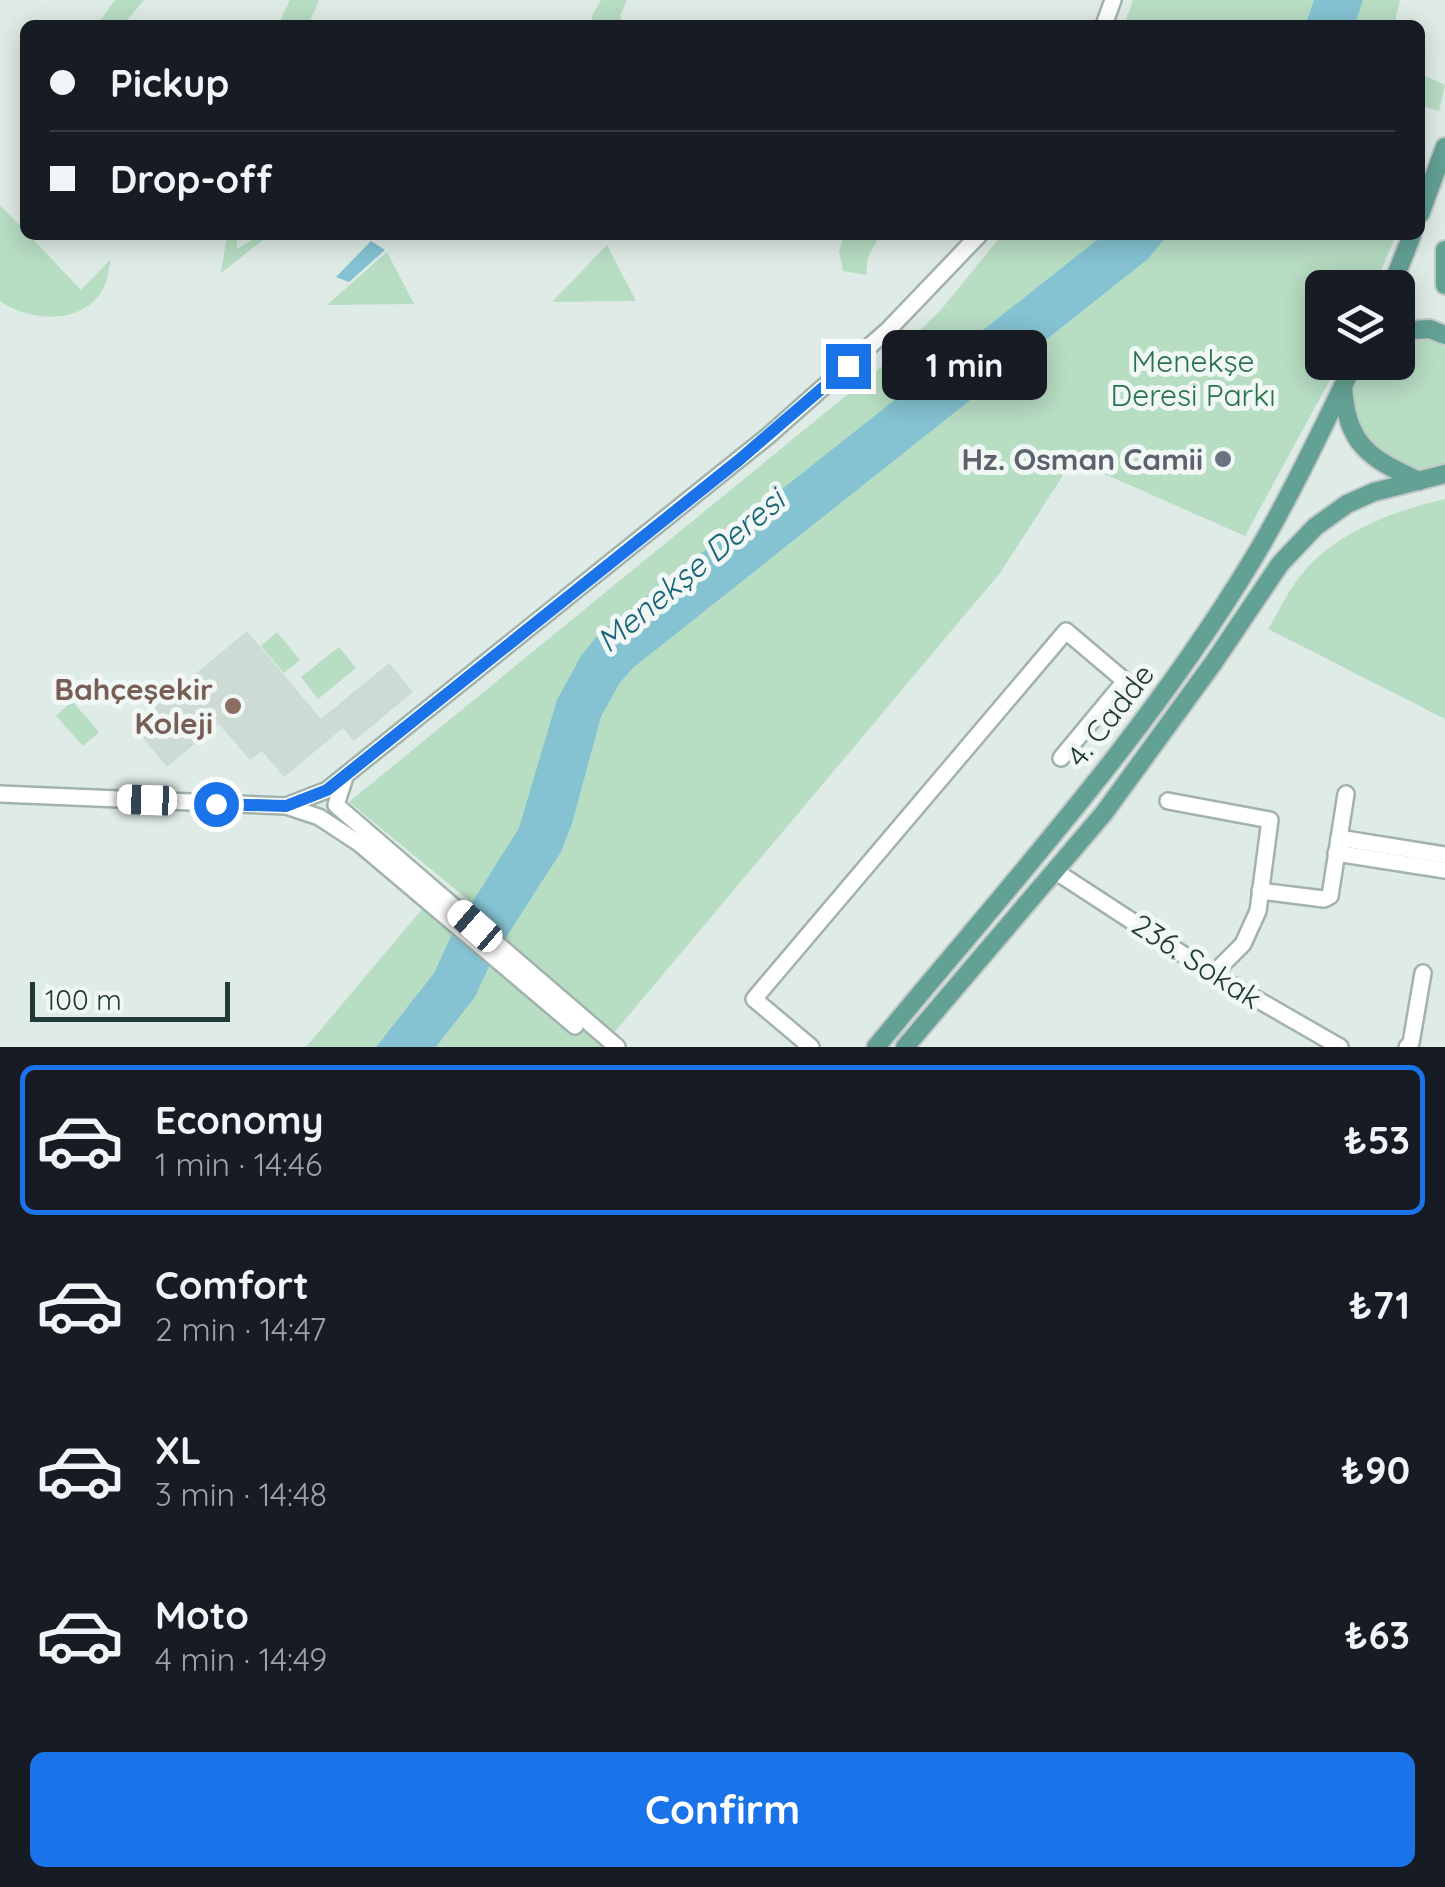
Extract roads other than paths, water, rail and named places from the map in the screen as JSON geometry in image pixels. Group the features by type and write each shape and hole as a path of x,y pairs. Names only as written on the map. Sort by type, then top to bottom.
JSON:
{"main road":[{"path":"1425,200 1445,146"},
{"path":"1397,270 1410,240"},
{"path":"1445,250 1445,285"},
{"path":"1415,330 1445,334"},
{"name":"4. Cadde","path":"876,1047 1078,801 1188,657 1254,557 1346,380"},
{"path":"1343,386 1345,415 1354,437 1370,456 1419,480"},
{"name":"4. Cadde","path":"906,1047 1104,813 1280,564 1315,527 1347,504 1374,492 1445,474"}],"street":[{"path":"286,806 327,790 782,424 889,330 974,240"},
{"path":"811,1047 754,999 1066,630 1125,681 1061,758"},
{"path":"336,806 344,776"},
{"path":"0,794 286,806 320,818 360,844 450,913"},
{"path":"1260,891 1324,899 1330,896 1346,794"},
{"path":"308,798 336,806 601,1047"},
{"path":"1168,801 1270,820 1258,912 1243,944 1213,974"},
{"path":"1338,846 1445,854"},
{"path":"1338,846 1445,870"},
{"name":"236. Sokak","path":"1055,871 1213,974 1340,1047"},
{"path":"516,970 617,1047"},
{"path":"1407,1047 1423,973"}],"water":[{"path":"1314,0 1363,0 1357,20 1307,20"},
{"name":"Menekşe Deresi","path":"1097,240 1164,240 1148,259 633,668 601,717 561,852 493,958 475,997 436,1047 376,1047 434,973 451,936 519,828 557,700 581,656 598,635"},
{"path":"371,241 385,250 349,282 336,277"}],"place":[{"name":"Hz. Osman Camii","path":"1223,459"},
{"name":"Bahçeşekir Koleji","path":"233,706"}],"park label":[{"name":"Menekşe Deresi Parkı","path":"1193,378"}]}
